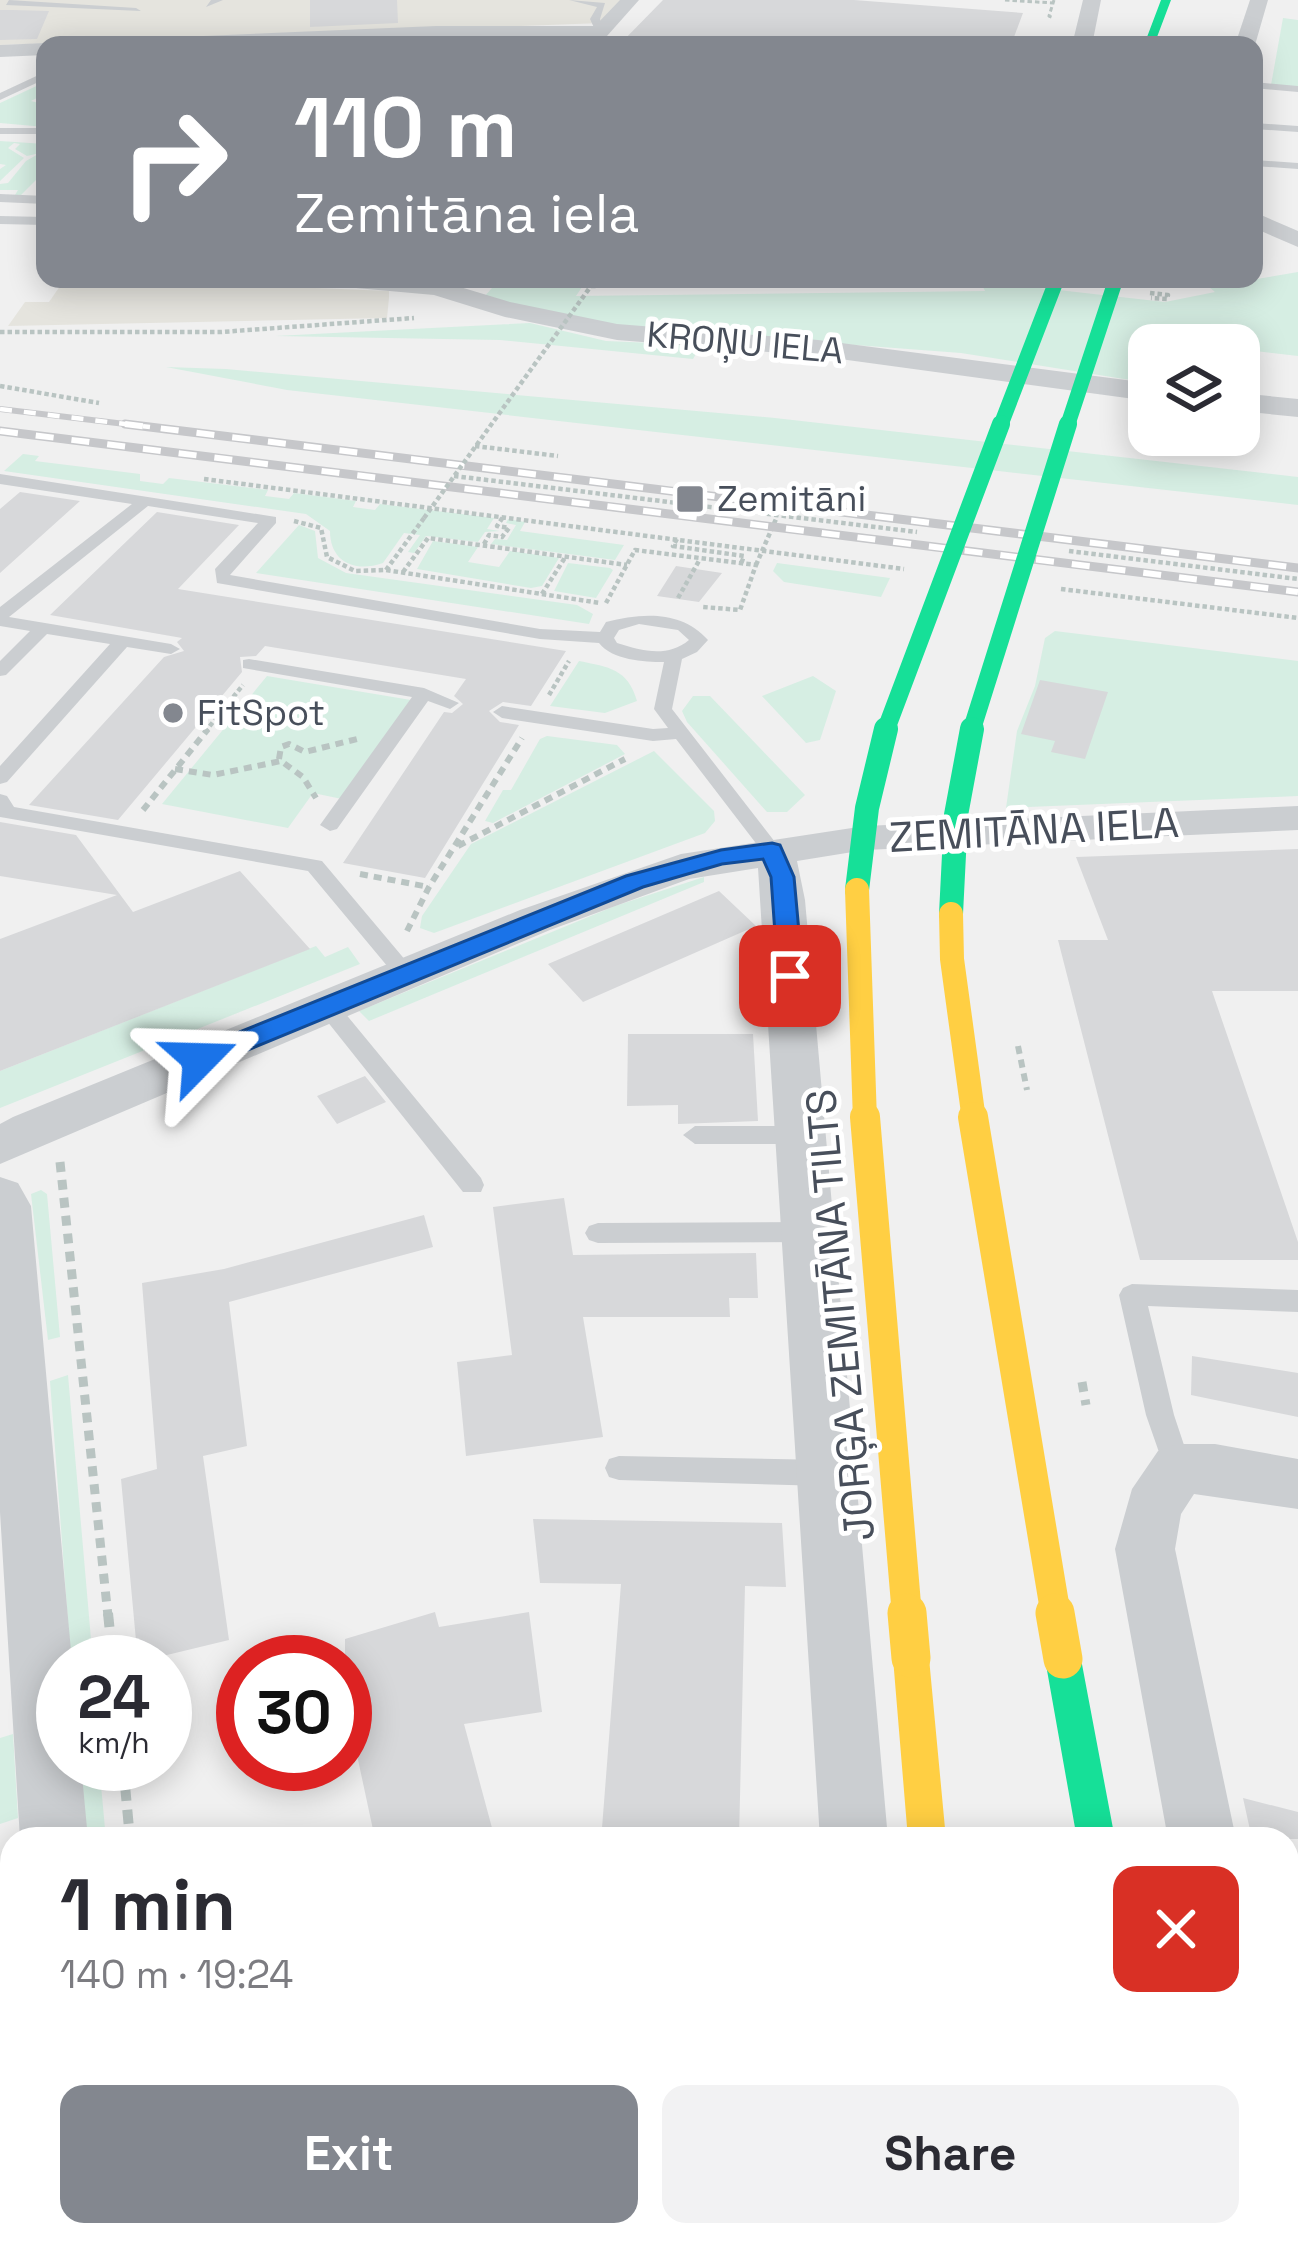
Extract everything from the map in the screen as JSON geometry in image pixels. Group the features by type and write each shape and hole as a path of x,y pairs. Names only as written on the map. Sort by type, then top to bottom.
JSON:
{"main road":[{"path":"1152,36 1166,0"},
{"name":"JORĢA ZEMITĀNA TILTS","path":"926,1827 862,1088 856,904 867,808 892,705 1054,288"},
{"path":"1094,1827 968,1085 952,959 950,843 965,748 987,666 1113,288"}],"street":[{"path":"597,36 630,0"},
{"path":"1084,36 1092,0"},
{"path":"1248,36 1259,0"},
{"path":"256,36 288,27 389,36"},
{"path":"0,51 36,49"},
{"path":"3,88 17,66 36,51"},
{"name":"KROŅU IELA","path":"452,288 505,309 617,332 818,348 1128,389"},
{"path":"1260,404 1298,408"},
{"name":"ZEMITĀNA IELA","path":"0,1147 30,1129 327,1006 407,956 721,857 865,838 1298,818"},
{"path":"772,850 782,877 853,1827"},
{"path":"0,1196 6,1206 8,1341 53,1827"},
{"path":"1200,1827 1145,1549 1154,1507 1178,1469 1215,1469 1298,1484"}],"lane":[{"path":"574,0 602,4 594,36"},
{"path":"9,3 136,11"},
{"path":"88,19 107,9"},
{"path":"3,88 36,78"},
{"path":"1263,86 1298,89"},
{"path":"1263,127 1298,129"},
{"path":"0,131 36,131"},
{"path":"1263,164 1298,166"},
{"path":"0,198 36,200"},
{"path":"0,220 36,221"},
{"path":"0,479 270,520"},
{"path":"0,618 58,566 90,550 145,501"},
{"path":"270,520 221,573 223,579 539,634 605,638"},
{"path":"0,618 171,649"},
{"path":"639,619 694,631 699,640 692,650 674,656 625,652 611,647 605,638 612,626 639,619"},
{"path":"0,670 43,628"},
{"path":"0,778 123,641"},
{"path":"674,656 663,709 677,733 722,782 772,850"},
{"path":"254,665 424,694 450,703"},
{"path":"330,825 424,694"},
{"path":"502,712 653,735 677,733"},
{"path":"3,806 124,833 315,866 407,956"},
{"path":"327,1006 472,1185"},
{"path":"695,1135 803,1135"},
{"path":"598,1233 811,1232"},
{"path":"1178,1469 1160,1415 1132,1295 1298,1301"},
{"path":"619,1468 827,1473"}],"path":[{"path":"1005,0 1054,0"},
{"path":"386,570 590,288"},
{"path":"0,332 221,332 417,318"},
{"path":"0,386 99,403"},
{"path":"475,446 558,456"},
{"path":"454,476 539,486"},
{"path":"204,479 923,571"},
{"path":"741,511 776,519 814,520"},
{"path":"484,544 489,535 502,537 509,528 497,526 503,517"},
{"path":"740,610 776,519"},
{"path":"270,520 317,524 327,557 343,568 403,572 606,604 643,535"},
{"path":"403,572 428,538 627,565"},
{"path":"677,539 673,546 744,556 741,564"},
{"path":"635,550 756,566"},
{"path":"542,594 566,556"},
{"path":"673,603 700,558"},
{"path":"1061,589 1298,618"},
{"path":"407,956 407,928 429,887 574,652"},
{"path":"124,833 254,665"},
{"path":"279,759 281,747 289,744 305,752 297,766"},
{"path":"172,755 185,757"},
{"path":"456,847 630,757"},
{"path":"176,769 215,775 279,759 297,766 330,825"},
{"path":"483,783 493,784"},
{"path":"315,866 429,887"},
{"path":"59,1159 110,1635"},
{"path":"126,1791 129,1827"}],"shaded area":[{"path":"0,0 623,0 602,23 246,36 36,36 36,44 0,45"},
{"path":"59,288 389,291 387,318 8,326 25,302 49,302"}],"green space":[{"path":"1283,18 1298,20 1298,87 1271,85"},
{"path":"36,86 36,98 31,101 36,102 36,126 0,123 0,103"},
{"path":"0,141 36,143 36,154 27,156 15,149 20,144 8,148 24,158 0,181 0,169 6,165 0,164"},
{"path":"36,155 36,180 21,195 15,195 18,190 0,190 0,184 8,183"},
{"path":"1298,272 1298,356 1260,351 1260,324 1128,324 1128,380 961,353 614,327 484,297 492,288 581,288 576,296 1040,288 1165,302 1215,292 1210,288 1263,288 1263,278"},
{"path":"530,323 606,341 701,345 693,359 500,340 275,336"},
{"path":"166,367 775,418 1298,477 1298,505 287,390"},
{"path":"23,454 39,456 35,461 140,474 140,481 163,484 169,478 268,490 265,496 289,499 294,493 356,501 353,507 375,510 380,504 494,518 487,529 500,531 485,532 478,542 426,536 414,553 408,552 420,535 404,533 383,563 363,567 339,557 330,531 306,514 4,471"},
{"path":"508,519 525,522 520,531 624,545 615,560 491,544 495,539 507,540 516,525 506,523"},
{"path":"299,525 315,531 318,558 346,573 577,605 593,614 589,624 256,573"},
{"path":"433,541 478,547 468,562 499,567 510,551 559,558 542,586 531,588 417,569"},
{"path":"568,563 613,570 596,598 554,591"},
{"path":"777,563 890,578 881,597 784,582 773,571"},
{"path":"1055,631 1298,661 1298,796 1006,808 1017,731 1035,686 1045,638"},
{"path":"579,661 623,676 637,701 605,713 550,706"},
{"path":"267,676 411,700 342,799 313,793 288,828 162,804"},
{"path":"813,676 836,691 820,740 806,743 762,696"},
{"path":"693,696 710,696 805,795 787,812 767,812 687,722 682,711"},
{"path":"540,739 617,745 625,754 493,823 485,821 503,790 511,790"},
{"path":"654,751 714,811 715,821 705,833 434,933 420,928 422,916 471,844"},
{"path":"704,877 704,882 369,1021 359,1011 615,906"},
{"path":"316,946 325,957 348,947 360,964 0,1108 0,1071"},
{"path":"41,1190 47,1194 60,1337 48,1340 31,1194"},
{"path":"68,1375 91,1635 69,1635 50,1381"},
{"path":"13,1734 18,1818 0,1824 0,1738"},
{"path":"83,1791 102,1791 105,1827 86,1827"}],"building":[{"path":"310,0 397,0 398,23 310,27"},
{"path":"663,0 854,0 1023,13 1014,36 628,36"},
{"path":"0,10 49,11 36,39 0,40"},
{"path":"20,492 80,501 0,573 0,509"},
{"path":"157,512 239,525 178,589 566,651 531,706 503,702 489,711 500,722 519,725 425,878 343,863 444,712 452,713 463,704 454,696 466,679 265,646 256,656 240,657 242,672 118,820 29,805 164,657 184,651 177,642 182,638 50,615"},
{"path":"676,566 722,573 699,602 657,596"},
{"path":"1040,680 1108,692 1085,759 1051,752 1055,741 1021,734"},
{"path":"0,822 76,835 133,912 240,871 310,949 0,1071 0,939 117,895 0,876"},
{"path":"1298,849 1298,991 1212,991 1298,1242 1298,1260 1140,1260 1058,940 1108,940 1076,857"},
{"path":"719,891 756,926 583,1002 548,964"},
{"path":"628,1034 753,1034 758,1121 678,1124 678,1105 627,1106"},
{"path":"365,1076 386,1102 337,1124 317,1096"},
{"path":"564,1198 573,1255 756,1253 758,1298 729,1298 730,1317 583,1317 603,1437 466,1456 457,1362 512,1355 493,1207"},
{"path":"424,1215 433,1247 229,1302 247,1446 203,1456 228,1635 216,1635 216,1643 192,1649 192,1635 135,1635 121,1479 157,1469 142,1283 224,1269"},
{"path":"1192,1356 1298,1373 1298,1417 1191,1395"},
{"path":"533,1519 782,1523 786,1587 745,1586 739,1827 602,1827 621,1584 540,1583"},
{"path":"435,1612 439,1627 529,1612 542,1712 464,1724 492,1827 372,1827 365,1791 372,1791 372,1635 358,1635"},
{"path":"1243,1798 1298,1812 1298,1827 1249,1827"}],"railway":[{"path":"0,409 125,424"},
{"path":"125,424 150,427"},
{"path":"125,424 1298,568"},
{"path":"0,431 1298,592"}],"traffic: fast":[{"path":"1152,36 1166,0"},
{"path":"857,890 867,808 892,705 1054,288"},
{"path":"951,914 956,815 973,724 998,633 1113,288"},
{"path":"1063,1659 1094,1827"}],"traffic: slow":[{"path":"857,890 862,1088 911,1658"},
{"path":"951,914 968,1085 1063,1659"},
{"path":"911,1658 926,1827"}],"place":[{"name":"Zemitāni","path":"690,499"},
{"name":"FitSpot","path":"173,713"}],"route":[{"path":"200,1059 535,920 634,882 721,857 772,850 782,877 790,976"}]}
